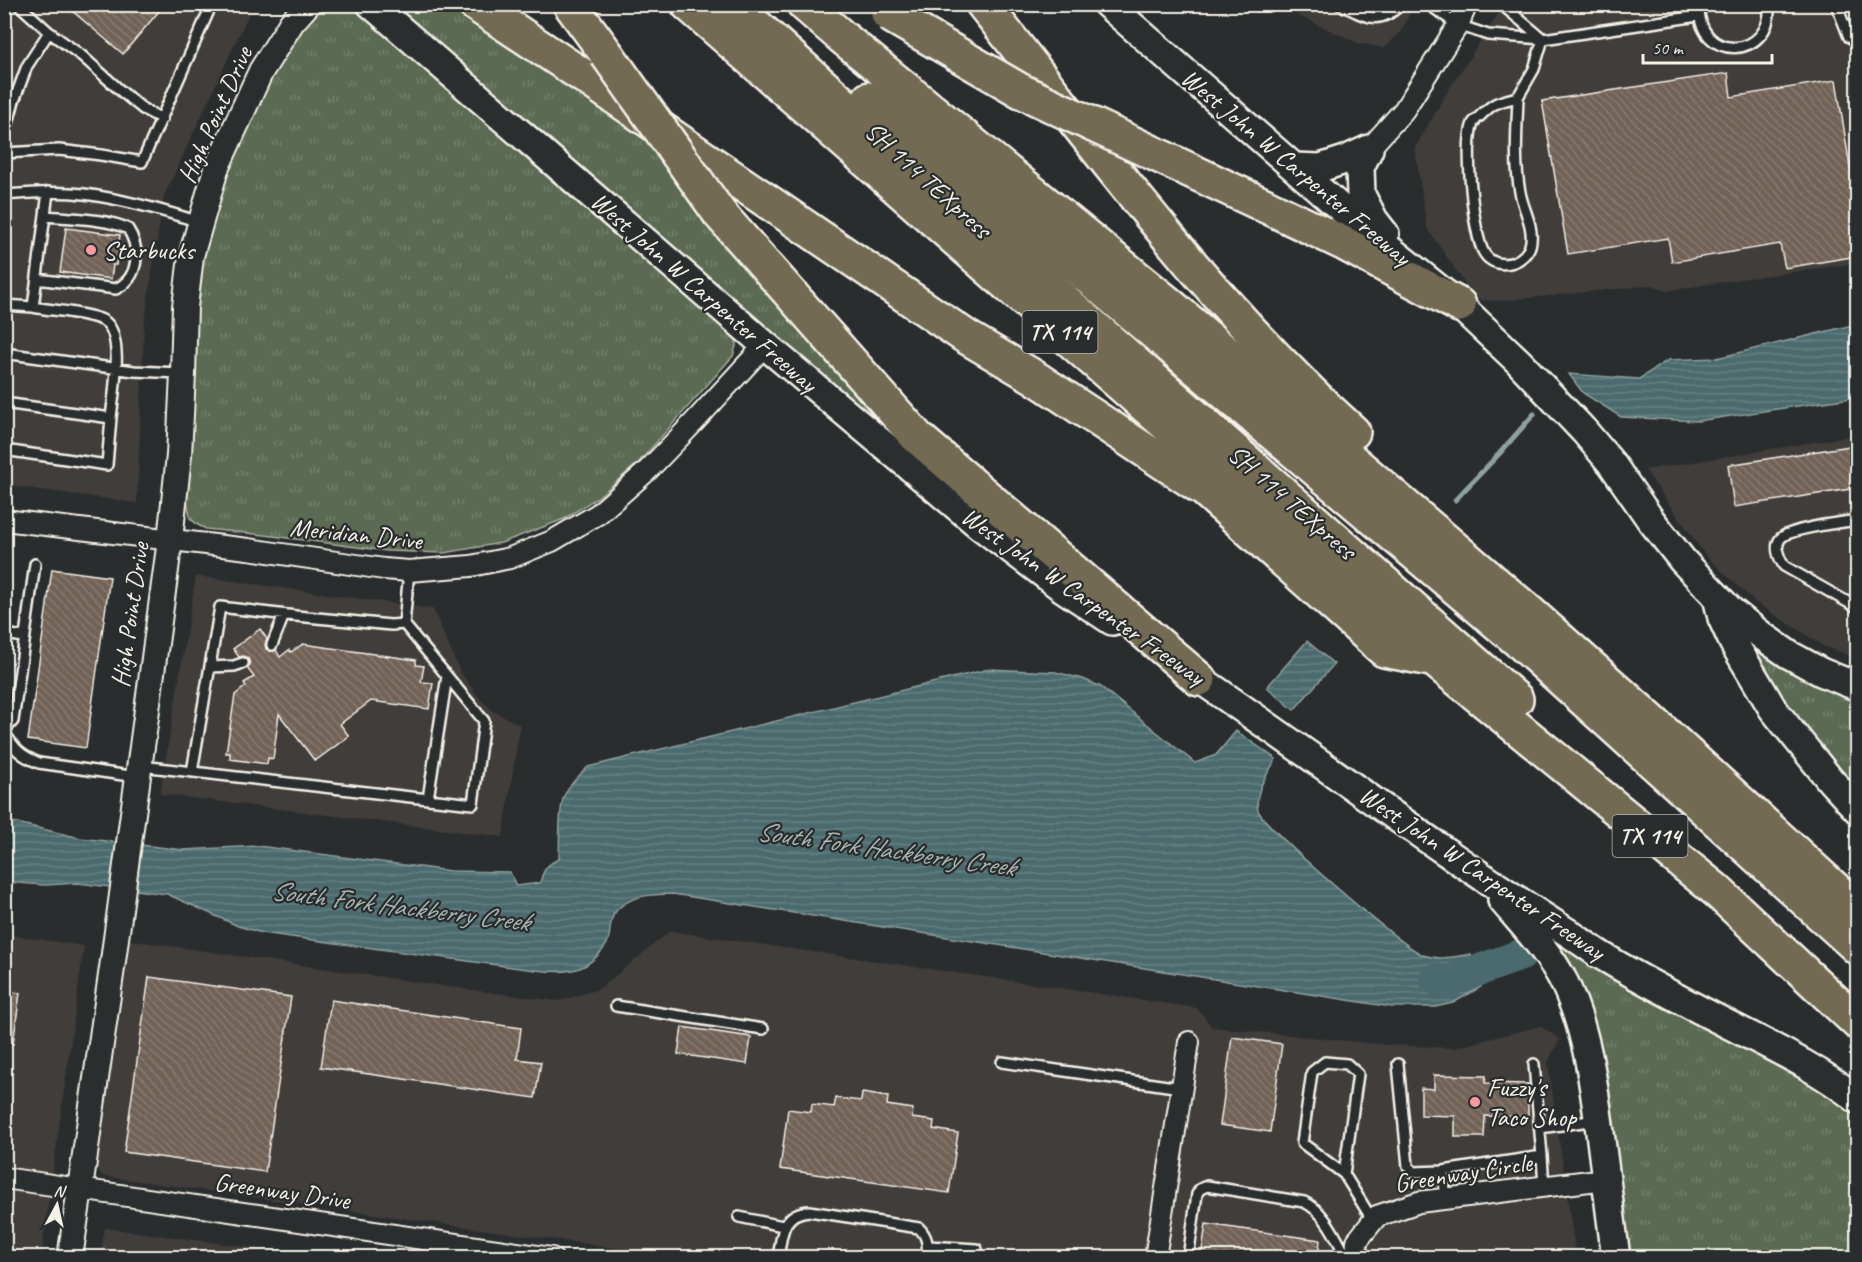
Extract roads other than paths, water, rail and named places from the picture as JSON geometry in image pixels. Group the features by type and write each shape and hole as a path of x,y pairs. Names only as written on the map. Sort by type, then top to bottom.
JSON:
{"highway":[{"path":"475,4 965,336 1034,377 1205,490 1384,650 1433,659"},
{"path":"570,4 720,214 916,436 1199,679"},
{"name":"TX 114","path":"688,4 1433,659 1716,890 1857,1023"},
{"name":"SH 114 TEXpress","path":"732,4 1207,427 1671,835 1857,993"},
{"name":"SH 114 TEXpress","path":"758,4 825,64 1084,274 1528,649 1857,948"},
{"path":"804,4 851,45 1169,304 1529,612 1857,910"},
{"path":"983,4 1179,249 1290,374 1502,564 1529,612"},
{"path":"880,9 1021,91 1345,244 1459,305"}],"main road":[{"name":"West John W Carpenter Freeway","path":"371,4 765,345 979,525 1061,587 1199,679 1481,877 1607,959 1795,1058 1834,1082 1857,1100"},
{"name":"West John W Carpenter Freeway","path":"1107,4 1368,232 1459,305 1578,423 1612,464 1683,561 1717,597 1722,618 1733,642 1773,710 1857,810"},
{"path":"1294,167 1320,168 1369,149"},
{"path":"1369,149 1360,167 1361,195 1374,220 1404,260"},
{"path":"1717,597 1780,649 1821,672 1853,677"},
{"path":"1481,877 1532,935 1564,984 1578,1019 1593,1077 1616,1257"}],"street":[{"name":"High Point Drive","path":"70,1257 170,540 179,455 185,307 191,256 216,169 261,72 292,21 308,4"},
{"path":"1369,149 1404,110 1458,25 1467,4"},
{"name":"Meridian Drive","path":"4,520 409,571 471,566 510,558 552,541 598,514 647,471 765,345"},
{"path":"1155,1257 1189,1042"},
{"name":"Greenway Drive","path":"4,1178 552,1257"},
{"name":"Greenway Circle","path":"1356,1257 1358,1241 1377,1216 1419,1202 1606,1179"}],"lane":[{"path":"18,4 143,109 162,119"},
{"path":"4,153 59,150 142,162 212,4"},
{"path":"1338,4 1375,19 1391,14 1401,4"},
{"path":"1428,4 1458,25 1488,35 1543,39 1698,16"},
{"path":"1501,4 1543,39"},
{"path":"1699,4 1698,16 1701,27 1708,37 1729,48 1752,43 1761,36 1770,15 1769,4"},
{"path":"1836,4 1849,37 1857,42"},
{"path":"4,138 27,66 49,32"},
{"path":"1518,97 1494,102 1473,123 1468,160 1476,232 1484,255 1496,264 1512,264 1522,258 1531,244 1531,228 1520,194 1516,161 1518,97 1534,69 1543,39"},
{"path":"4,195 48,192 83,194 170,212 201,222"},
{"path":"33,307 48,192"},
{"path":"37,279 116,289 132,276 135,264 136,250 132,234 128,229 122,226 45,216"},
{"path":"4,305 33,307 105,321 113,330 117,349 107,465 4,450"},
{"path":"4,353 134,371 183,374"},
{"path":"4,403 111,418"},
{"path":"1857,520 1790,532 1780,539 1777,549 1784,566 1857,608"},
{"path":"35,564 13,721 4,731 16,751 27,758 39,763 92,770 192,772 473,804 484,721 404,624 409,571"},
{"path":"192,772 220,607 391,625 404,624"},
{"path":"272,645 284,615"},
{"path":"4,634 24,637"},
{"path":"210,667 234,666 243,663"},
{"path":"428,799 447,676"},
{"path":"616,1006 763,1029"},
{"path":"1002,1062 1180,1088"},
{"path":"1344,1174 1358,1074 1347,1064 1324,1062 1312,1072 1302,1143 1344,1174 1373,1221"},
{"path":"1398,1064 1408,1166 1413,1172 1443,1172 1542,1156"},
{"path":"1534,1064 1544,1187"},
{"path":"1540,1128 1598,1120"},
{"path":"1443,1172 1446,1199"},
{"path":"1188,1257 1197,1194 1200,1188 1207,1186 1312,1205 1320,1213 1347,1257"},
{"path":"778,1257 783,1226 800,1212 809,1211 920,1228 926,1235 927,1257"},
{"path":"739,1217 783,1226"},
{"path":"928,1246 977,1249"}],"water":[{"path":"1857,324 1857,397 1698,421 1621,417 1583,393 1569,374 1639,379 1668,360 1717,358"},
{"path":"1307,641 1334,664 1294,710 1267,687"},
{"path":"989,669 1055,672 1083,679 1101,687 1195,763 1216,755 1236,731 1276,759 1262,783 1257,803 1258,810 1265,820 1282,838 1333,885 1387,930 1421,954 1446,958 1471,954 1481,987 1453,1003 1435,1007 1392,1007 673,894 649,895 625,903 611,920 608,941 604,948 593,959 576,969 547,971 262,933 238,926 167,894 78,883 45,885 5,882 4,820 80,838 184,850 258,846 450,871 510,872 516,886 540,883 546,868 559,859 560,818 564,796 574,780 588,767"}],"waterway":[{"name":"South Fork Hackberry Creek","path":"1455,500 1534,414"},
{"name":"South Fork Hackberry Creek","path":"1435,979 1449,981 1521,955"}],"place":[{"name":"Starbucks","path":"91,250"},
{"name":"Fuzzy's Taco Shop","path":"1475,1102"}]}
